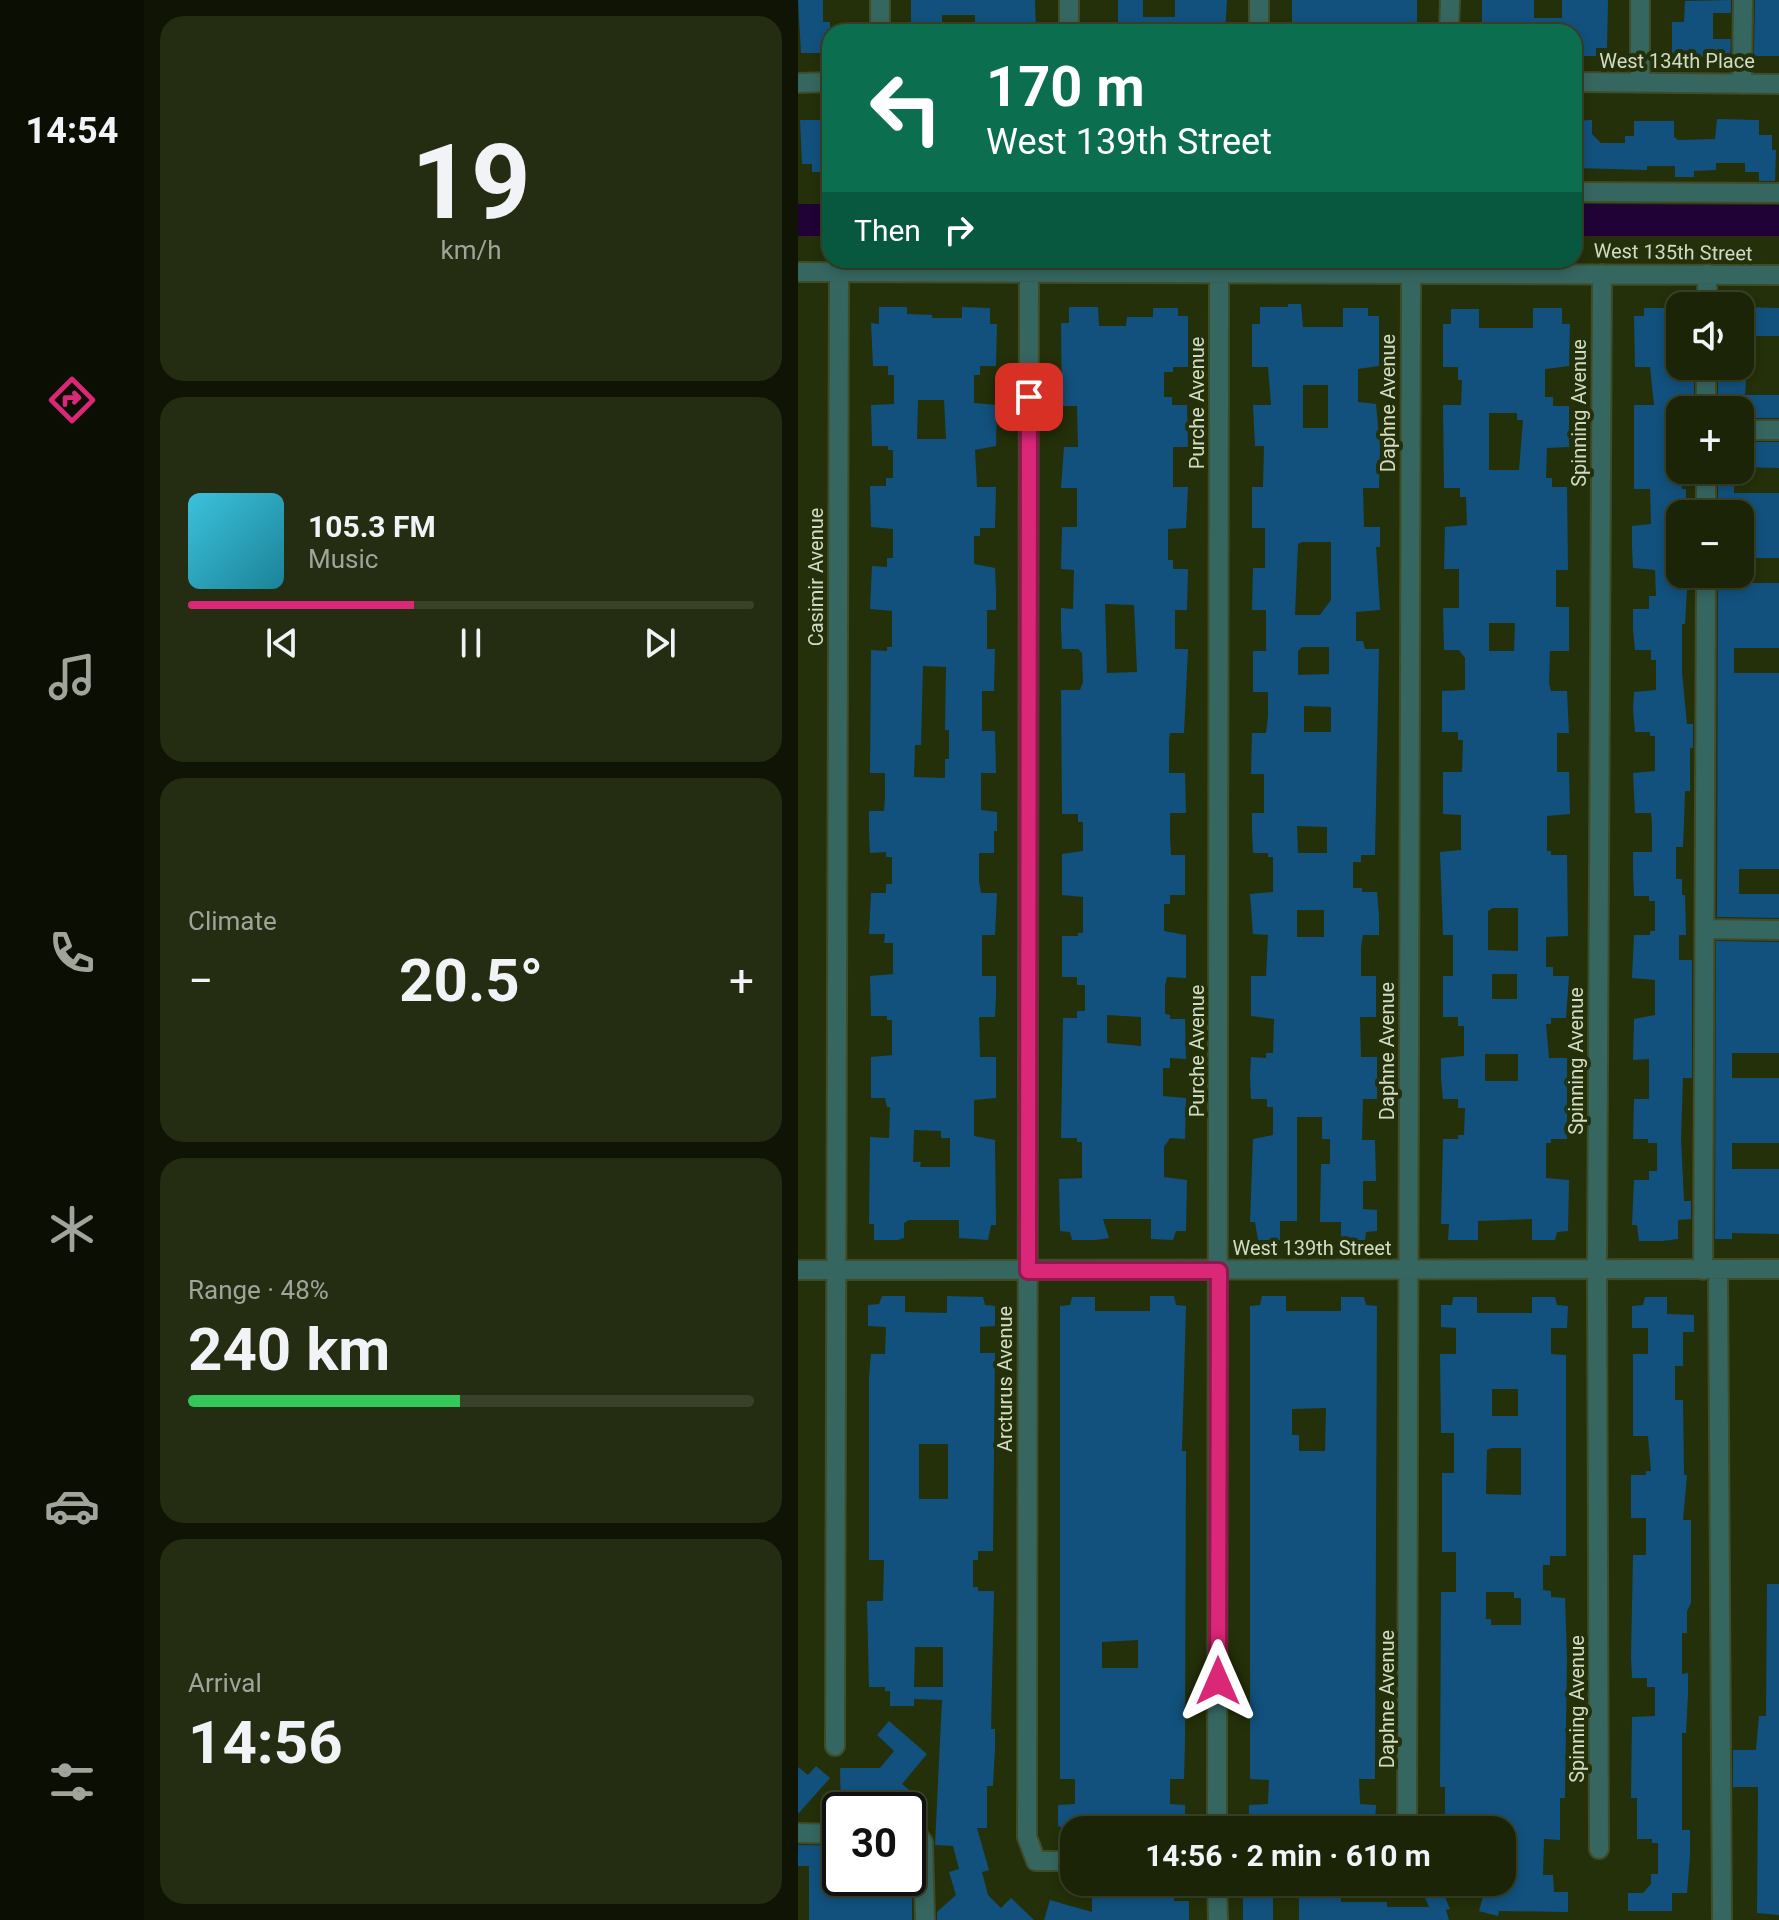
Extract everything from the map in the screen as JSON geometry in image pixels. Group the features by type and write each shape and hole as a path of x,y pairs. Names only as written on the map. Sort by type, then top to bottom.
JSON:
{"street":[{"path":"880,0 880,24"},
{"path":"1069,0 1069,24"},
{"path":"1259,0 1259,24"},
{"path":"1449,24 1450,0"},
{"path":"1640,0 1640,83"},
{"path":"1742,84 1743,0"},
{"path":"798,83 822,82"},
{"name":"West 134th Place","path":"1582,82 1779,84"},
{"path":"1582,192 1779,193"},
{"name":"West 135th Street","path":"798,272 1779,275"},
{"name":"Casimir Avenue","path":"835,1746 839,272"},
{"name":"Arcturus Avenue","path":"1029,272 1026,1804 1027,1837 1036,1861 1060,1861"},
{"name":"Purche Avenue","path":"1217,1816 1219,272"},
{"name":"Daphne Avenue","path":"1407,1816 1411,272"},
{"name":"Spinning Avenue","path":"1599,1849 1597,1269 1602,274"},
{"path":"1707,274 1707,292"},
{"path":"1754,430 1779,430"},
{"path":"1706,588 1705,929 1722,1920"},
{"path":"1705,929 1779,930"},
{"name":"West 139th Street","path":"798,1270 1779,1269"},
{"path":"798,1833 822,1834"},
{"path":"924,1896 925,1920"},
{"path":"1217,1896 1218,1920"}],"shaded area":[{"path":"798,204 822,204 822,236 798,236"},
{"path":"1582,204 1779,205 1779,236 1582,236"}],"building":[{"path":"798,0 823,0 823,22 830,24 822,24 822,53 801,53"},
{"path":"911,0 1035,0 1036,24 975,24 975,15 942,15 942,24 911,24"},
{"path":"1118,0 1143,0 1143,17 1175,17 1175,0 1227,0 1226,24 1118,24"},
{"path":"1292,0 1417,0 1417,24 1292,24"},
{"path":"1482,0 1534,0 1534,18 1562,18 1562,0 1608,0 1607,48 1596,48 1596,56 1582,56 1582,24 1482,24"},
{"path":"1731,0 1731,13 1713,13 1713,39 1731,39 1730,57 1672,58 1672,22 1684,22 1685,1"},
{"path":"1755,0 1779,0 1779,56 1754,56"},
{"path":"1717,119 1759,120 1759,135 1772,135 1772,150 1776,150 1775,181 1759,181 1759,172 1745,172 1745,163 1716,163 1716,170 1694,171 1694,177 1675,177 1675,166 1647,166 1647,170 1582,168 1582,121 1592,120 1592,134 1601,143 1625,143 1625,136 1634,136 1634,121 1674,121 1674,137 1678,140 1715,139"},
{"path":"800,120 820,120 822,172 812,172 812,164 802,164"},
{"path":"1288,304 1301,304 1303,327 1343,327 1343,308 1368,308 1368,316 1379,316 1379,366 1358,369 1358,402 1376,404 1380,447 1379,488 1363,488 1364,527 1380,527 1380,547 1376,547 1380,610 1356,612 1356,641 1363,641 1365,649 1379,649 1375,855 1361,855 1361,862 1353,862 1353,888 1362,888 1362,892 1377,892 1379,916 1379,935 1363,935 1361,947 1361,976 1376,976 1376,1017 1360,1017 1361,1057 1377,1057 1377,1099 1363,1099 1362,1140 1375,1140 1376,1181 1363,1181 1363,1209 1377,1210 1377,1231 1366,1232 1365,1240 1341,1240 1341,1222 1320,1222 1321,1164 1330,1164 1330,1139 1322,1139 1322,1117 1297,1117 1297,1221 1280,1221 1280,1240 1258,1240 1255,1222 1250,1222 1253,1139 1273,1135 1273,1107 1267,1107 1267,1099 1251,1099 1251,1057 1266,1058 1266,1053 1273,1053 1274,1019 1251,1016 1251,976 1266,976 1268,935 1253,934 1250,894 1273,892 1273,857 1268,857 1268,853 1253,853 1252,831 1252,813 1264,813 1264,774 1251,774 1252,733 1266,733 1268,716 1268,692 1253,692 1253,651 1266,651 1266,610 1252,610 1253,568 1265,568 1265,528 1252,528 1252,487 1263,487 1264,446 1255,446 1253,405 1271,405 1268,367 1252,367 1252,324 1260,324 1260,307 1288,307","holes":["1303,385 1328,385 1328,428 1303,428","1331,542 1331,600 1320,615 1295,615 1298,544","1302,647 1329,647 1329,674 1298,675 1298,651","1304,706 1331,707 1331,732 1304,732","1297,826 1327,827 1327,853 1298,853","1297,910 1324,910 1324,937 1297,937"]},
{"path":"879,307 907,307 907,314 932,315 932,318 962,318 962,307 990,308 990,324 997,324 996,366 980,366 980,375 974,375 974,403 997,405 996,446 975,450 977,487 996,487 995,528 980,528 980,536 974,536 974,564 995,568 996,591 996,610 987,610 987,649 995,649 994,691 982,691 982,731 995,731 996,773 981,773 981,810 997,812 997,831 994,831 994,853 979,853 979,881 981,893 997,893 995,935 982,935 982,976 996,976 996,995 995,1017 979,1017 980,1057 996,1057 996,1098 974,1100 974,1136 995,1140 996,1225 991,1225 988,1240 959,1238 959,1220 909,1220 904,1223 904,1238 898,1240 874,1240 874,1224 869,1224 870,1137 889,1138 890,1107 887,1107 885,1098 871,1098 871,1057 892,1055 892,1020 887,1020 887,1016 871,1016 870,976 893,974 893,943 884,943 885,934 869,934 871,893 886,893 886,884 892,884 892,857 886,857 886,852 870,853 869,831 869,811 884,811 885,799 885,773 870,773 871,650 887,651 887,647 892,647 892,611 870,609 872,566 887,567 887,558 893,558 893,529 871,527 870,486 886,486 886,478 893,478 893,450 888,450 888,446 872,446 871,405 894,404 894,375 888,375 888,366 873,366 871,323 879,324","holes":["918,400 944,400 946,439 917,439","923,666 946,667 945,730 949,730 949,759 945,759 945,778 914,777 915,745 921,745","914,1130 941,1131 941,1138 950,1138 950,1167 920,1167 921,1162 913,1162"]},
{"path":"1069,307 1098,307 1099,326 1126,326 1127,317 1153,317 1153,308 1178,308 1178,316 1188,316 1188,367 1173,367 1173,372 1164,372 1164,397 1172,397 1172,405 1187,405 1188,447 1173,447 1173,487 1188,487 1186,528 1168,529 1168,560 1173,560 1173,569 1188,569 1187,610 1175,610 1175,649 1188,649 1184,733 1170,733 1169,740 1169,773 1185,773 1186,813 1170,813 1170,837 1171,855 1185,855 1185,895 1170,895 1170,904 1164,904 1164,931 1186,935 1186,978 1167,977 1165,986 1165,1014 1170,1015 1170,1019 1185,1019 1186,1059 1170,1058 1170,1068 1163,1068 1163,1096 1186,1098 1185,1139 1170,1138 1164,1147 1164,1177 1187,1180 1186,1231 1176,1231 1173,1240 1151,1239 1151,1219 1103,1219 1109,1238 1096,1240 1072,1240 1070,1232 1060,1231 1059,1179 1082,1178 1082,1142 1077,1142 1077,1138 1061,1138 1063,1018 1077,1018 1077,1011 1085,1011 1085,985 1077,985 1077,977 1062,977 1062,936 1083,933 1083,897 1062,895 1062,854 1083,851 1083,822 1078,822 1078,814 1062,814 1061,690 1080,690 1083,682 1082,653 1078,649 1062,649 1061,628 1061,608 1073,609 1074,570 1061,569 1062,527 1077,527 1077,488 1061,488 1064,447 1078,447 1077,406 1062,406 1061,323 1069,323","holes":["1105,604 1134,605 1137,672 1107,673","1107,1015 1141,1017 1141,1046 1107,1043"]},
{"path":"1754,307 1779,308 1779,336 1754,336"},
{"path":"1533,308 1562,308 1562,324 1570,324 1569,366 1545,369 1545,397 1553,397 1553,406 1569,406 1569,447 1547,448 1546,478 1552,478 1552,487 1567,487 1568,570 1556,570 1556,607 1569,607 1569,651 1550,651 1549,683 1551,691 1567,691 1569,733 1557,733 1557,772 1569,772 1570,814 1547,816 1547,851 1551,851 1551,855 1567,855 1568,936 1546,937 1546,967 1553,967 1553,976 1569,976 1566,1018 1551,1018 1551,1024 1546,1024 1549,1058 1567,1058 1567,1139 1551,1139 1551,1143 1546,1143 1546,1178 1569,1180 1568,1231 1557,1232 1555,1240 1532,1240 1532,1219 1478,1221 1478,1240 1448,1240 1449,1224 1441,1224 1443,1139 1458,1139 1458,1135 1464,1135 1465,1108 1458,1108 1458,1099 1443,1099 1441,1058 1464,1056 1464,1026 1458,1026 1458,1017 1443,1017 1443,976 1453,976 1453,935 1443,935 1440,852 1461,850 1461,815 1443,814 1443,772 1462,772 1463,740 1458,740 1458,732 1442,732 1442,691 1465,690 1465,658 1459,650 1444,650 1443,608 1459,608 1459,569 1444,569 1445,527 1467,525 1466,497 1460,497 1460,488 1444,488 1443,405 1461,405 1462,380 1458,380 1458,367 1443,367 1443,324 1451,324 1451,309 1479,309 1479,328 1533,328","holes":["1489,413 1517,413 1517,420 1523,420 1519,470 1489,470","1489,623 1515,623 1514,651 1489,651","1493,908 1518,908 1518,951 1488,950 1488,911","1492,974 1517,974 1517,999 1492,999","1485,1054 1518,1054 1518,1081 1485,1081"]},
{"path":"1644,308 1666,308 1666,380 1694,380 1694,396 1666,396 1666,484 1681,484 1682,489 1686,489 1686,500 1666,500 1666,588 1687,588 1685,624 1682,624 1682,673 1687,724 1693,724 1690,791 1685,791 1683,847 1676,847 1676,879 1682,879 1682,895 1685,895 1686,935 1679,935 1679,960 1692,960 1692,1078 1683,1078 1681,1139 1684,1201 1691,1201 1691,1219 1678,1220 1678,1239 1662,1241 1639,1241 1637,1225 1632,1225 1634,1180 1649,1180 1649,1171 1657,1171 1657,1143 1648,1143 1648,1139 1633,1139 1634,1099 1649,1099 1649,1059 1633,1060 1634,1019 1655,1015 1655,980 1632,978 1634,935 1650,935 1650,931 1655,931 1655,901 1649,901 1649,896 1634,896 1633,872 1633,852 1652,852 1652,822 1651,813 1635,813 1633,773 1655,771 1655,736 1650,736 1650,732 1635,732 1633,710 1634,692 1656,690 1656,660 1651,660 1651,650 1635,650 1633,629 1633,609 1649,609 1649,596 1656,596 1655,570 1633,568 1632,547 1632,526 1651,524 1650,489 1634,489 1634,405 1654,405 1650,367 1635,367 1634,316 1644,316"},
{"path":"1718,380 1746,380 1745,395 1779,395 1779,418 1754,418 1754,396 1718,396"},
{"path":"1754,442 1779,442 1779,468 1754,467"},
{"path":"1718,484 1734,484 1734,493 1779,493 1779,558 1754,558 1754,500 1718,500"},
{"path":"1754,583 1779,583 1779,648 1734,648 1734,673 1779,673 1779,869 1739,869 1739,894 1779,894 1779,918 1717,917 1718,588 1754,588"},
{"path":"1716,941 1779,942 1779,1053 1732,1053 1732,1078 1779,1078 1779,1143 1732,1143 1732,1169 1779,1169 1779,1234 1732,1233 1732,1239 1715,1239"},
{"path":"882,1296 905,1296 905,1312 947,1313 947,1296 983,1297 985,1305 995,1306 995,1326 980,1327 980,1353 995,1353 993,1551 978,1551 978,1560 973,1560 973,1587 978,1587 978,1591 994,1591 991,1729 995,1729 995,1749 993,1786 987,1786 987,1828 977,1828 989,1870 982,1872 988,1895 1001,1908 1011,1898 1034,1920 937,1920 937,1912 956,1895 949,1872 959,1869 953,1846 935,1845 942,1700 914,1699 914,1706 890,1706 890,1691 885,1691 885,1687 869,1687 867,1601 883,1601 884,1560 869,1560 869,1377 871,1354 885,1354 886,1327 868,1326 868,1305 879,1304","holes":["919,1444 948,1444 948,1499 919,1499","915,1647 943,1647 943,1687 914,1687"]},
{"path":"1150,1296 1174,1296 1176,1305 1186,1306 1182,1451 1186,1451 1184,1779 1170,1779 1170,1804 1185,1805 1185,1816 1060,1816 1060,1827 1058,1805 1075,1804 1075,1779 1060,1779 1060,1306 1070,1305 1072,1297 1095,1297 1095,1311 1150,1311","holes":["1138,1640 1138,1668 1102,1668 1102,1642"]},
{"path":"1262,1296 1286,1296 1286,1311 1341,1311 1341,1297 1364,1297 1366,1305 1377,1306 1375,1779 1359,1779 1360,1804 1376,1805 1375,1816 1249,1816 1249,1805 1268,1804 1269,1780 1250,1779 1250,1306 1260,1305","holes":["1326,1408 1325,1451 1299,1451 1299,1435 1292,1435 1292,1409"]},
{"path":"1453,1297 1477,1297 1477,1313 1532,1313 1532,1297 1555,1297 1557,1305 1568,1306 1567,1328 1551,1328 1551,1354 1566,1355 1566,1556 1550,1556 1550,1565 1543,1565 1543,1590 1551,1591 1551,1597 1565,1598 1565,1798 1560,1798 1560,1840 1544,1839 1543,1875 1553,1875 1554,1892 1568,1892 1568,1912 1499,1911 1498,1916 1479,1911 1483,1896 1516,1896 1516,1816 1445,1816 1445,1787 1440,1787 1441,1592 1456,1592 1456,1552 1442,1552 1442,1473 1454,1473 1454,1433 1441,1433 1440,1354 1456,1354 1456,1328 1441,1327 1441,1305 1452,1305","holes":["1492,1389 1518,1389 1518,1416 1492,1416","1521,1448 1521,1495 1486,1494 1487,1450","1486,1592 1514,1592 1514,1598 1521,1598 1521,1625 1491,1625 1491,1619 1486,1619"]},
{"path":"1645,1297 1667,1297 1667,1314 1694,1315 1694,1332 1683,1332 1683,1366 1675,1366 1675,1400 1683,1400 1684,1475 1687,1475 1683,1520 1691,1520 1691,1603 1687,1611 1687,1633 1682,1633 1682,1674 1688,1673 1688,1694 1686,1733 1682,1733 1682,1830 1690,1830 1690,1856 1687,1893 1672,1893 1672,1911 1628,1911 1628,1893 1643,1893 1651,1884 1651,1874 1658,1874 1658,1843 1652,1843 1652,1839 1637,1839 1637,1798 1631,1798 1632,1717 1655,1716 1655,1687 1647,1687 1647,1678 1632,1678 1631,1656 1633,1555 1646,1555 1646,1518 1631,1518 1631,1475 1646,1475 1646,1471 1651,1471 1648,1436 1633,1436 1633,1354 1648,1354 1648,1328 1632,1328 1632,1306 1643,1305"},
{"path":"1767,1584 1779,1584 1779,1915 1757,1913 1758,1787 1733,1787 1733,1750 1756,1750 1759,1716 1766,1716"},
{"path":"889,1721 927,1754 902,1784 912,1792 841,1792 840,1768 880,1768 894,1751 877,1735"},
{"path":"816,1766 830,1778 798,1814 798,1767 808,1775"},
{"path":"798,1845 822,1846 822,1896 912,1896 912,1920 809,1920 809,1866 798,1866"},
{"path":"1092,1896 1174,1896 1174,1901 1189,1901 1189,1920 1044,1920 1050,1900 1092,1912"},
{"path":"1243,1896 1273,1896 1273,1920 1243,1920"},
{"path":"1299,1896 1341,1896 1341,1902 1387,1902 1387,1907 1429,1907 1424,1896 1445,1896 1450,1909 1446,1910 1449,1920 1299,1920"}],"route":[{"path":"1029,397 1028,1271 1219,1271 1218,1681"}]}
